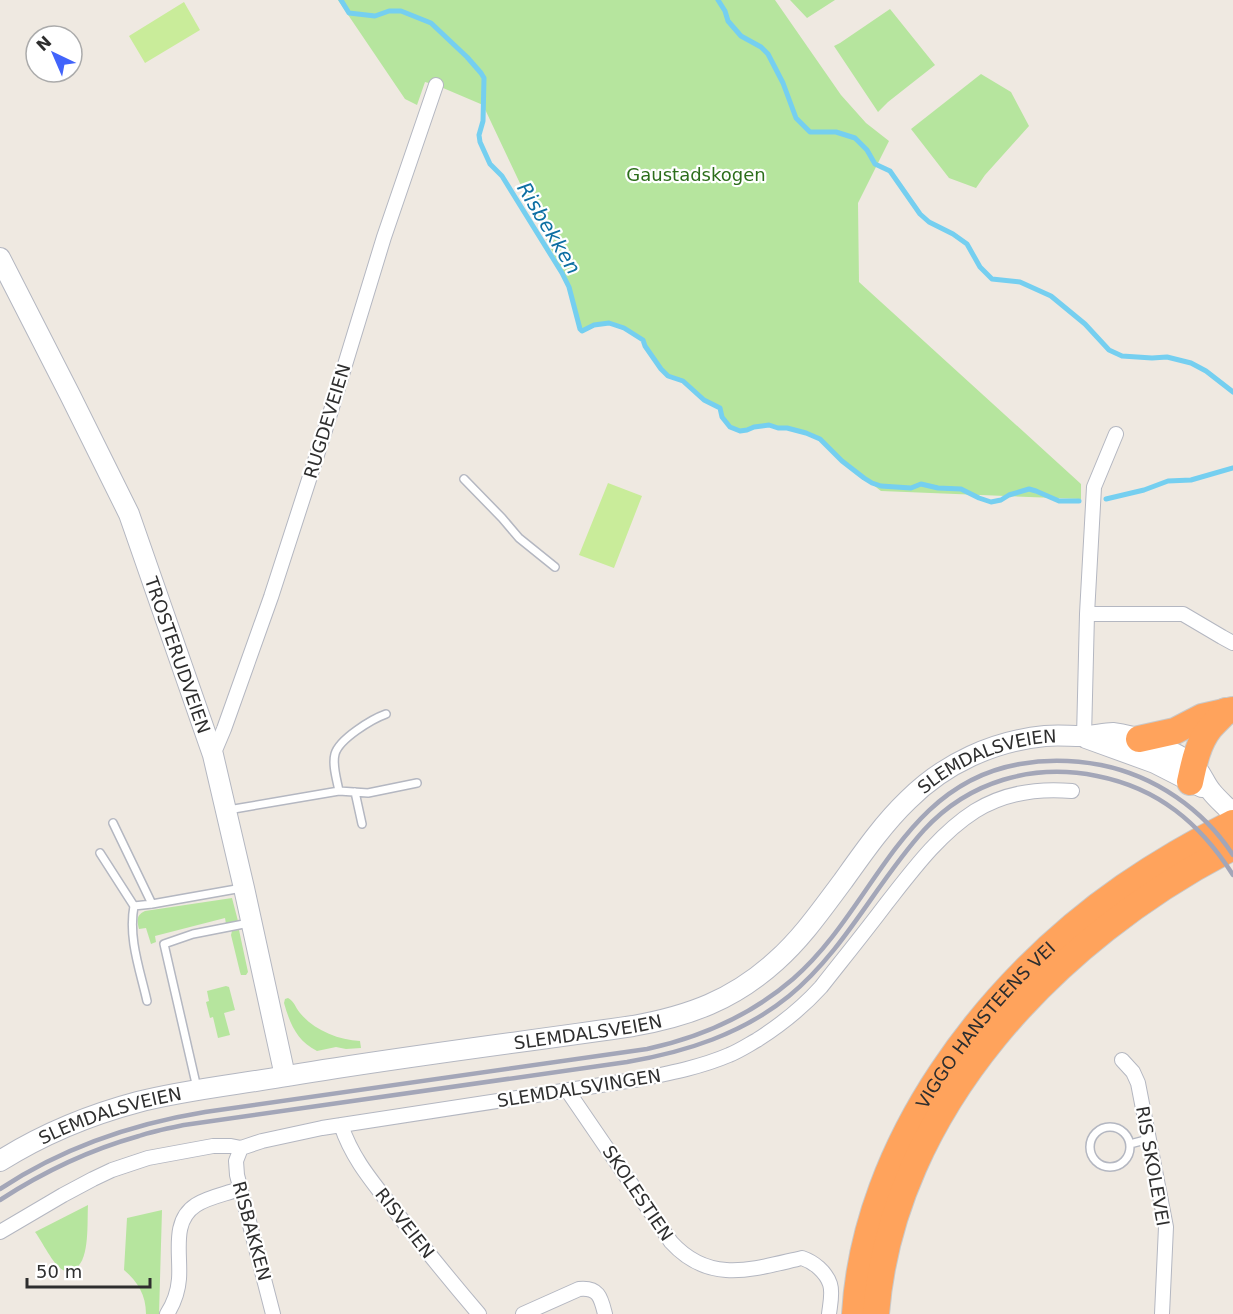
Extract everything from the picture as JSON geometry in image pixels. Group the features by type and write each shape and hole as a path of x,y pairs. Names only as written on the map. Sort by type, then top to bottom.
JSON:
{"highway":[{"path":"1139,739 1175,731 1202,717 1230,710"},
{"path":"1214,796 1198,751 1210,729 1230,710"},
{"name":"VIGGO HANSTEENS VEI","path":"855,1314 861,1263 874,1209 912,1120 933,1084 968,1036 1043,954 1095,908 1180,850 1214,796"},
{"name":"VIGGO HANSTEENS VEI","path":"876,1314 882,1267 889,1236 906,1185 951,1096 990,1043 1032,995 1107,926 1160,889 1233,847"}],"main road":[{"name":"TROSTERUDVEIEN","path":"0,258 129,514 213,755 285,1076"},
{"name":"SLEMDALSVEIEN","path":"0,1161 50,1133 139,1102 285,1076 633,1026 692,1012 734,992 762,973 782,955 816,917 897,811 921,788 965,758 1008,742 1047,736 1113,733 1139,739 1161,747 1214,796"},
{"name":"SLEMDALSVEIEN","path":"1084,736 1173,771 1214,796"}],"street":[{"name":"RUGDEVEIEN","path":"213,755 271,597 384,237 436,85"},
{"name":"SLEMDALSVEIEN","path":"1084,736 1095,488 1116,434"},
{"path":"1088,614 1183,614 1233,643"},
{"name":"SLEMDALSVINGEN","path":"0,1232 73,1190 129,1164 213,1146 241,1148 262,1141 341,1125 640,1079 688,1069 730,1055 784,1022 807,1003 923,859 963,819 988,804 1015,794 1041,790 1072,790"},
{"name":"RIS SKOLEVEI","path":"1122,1060 1133,1072 1138,1083 1166,1227 1162,1314"},
{"name":"SKOLESTIEN","path":"567,1090 678,1250 694,1262 728,1270 747,1270 802,1258 807,1259 819,1269 830,1284 829,1314"},
{"name":"RISVEIEN","path":"341,1125 349,1147 363,1169 479,1314"},
{"name":"RISBAKKEN","path":"241,1148 236,1161 237,1175 273,1314"},
{"path":"167,1314 176,1299 179,1278 179,1233 184,1217 200,1202 240,1189"},
{"path":"523,1314 586,1288 593,1290 601,1298 605,1314"}],"lane":[{"path":"464,479 519,538 555,567"},
{"path":"339,791 335,761 337,749 359,729 386,714"},
{"path":"226,810 339,791 368,793 417,783"},
{"path":"355,792 362,824"},
{"path":"113,823 152,904"},
{"path":"100,853 134,906 132,935 147,1001"},
{"path":"134,906 244,888"},
{"path":"197,1091 164,944 193,934 251,922"},
{"path":"1100,1128 1119,1129 1128,1138 1130,1144 1127,1157 1116,1166 1103,1166 1092,1157 1090,1151 1091,1138 1100,1128"},
{"path":"1130,1144 1149,1139"}],"green space":[{"name":"Gaustadskogen","path":"338,0 775,0 841,95 866,123 889,141 858,203 859,282 1081,484 1081,499 881,491 842,461 820,439 806,433 769,425 754,426 740,431 730,427 722,417 720,408 704,400 683,381 668,376 642,340 624,328 609,323 594,325 582,331 569,287 483,105 425,82 417,105 405,99"},
{"path":"790,0 835,0 807,18"},
{"path":"184,2 200,30 145,63 129,36"},
{"path":"890,9 935,65 878,112 834,46"},
{"path":"981,74 1011,92 1029,126 976,188 949,178 911,129"},
{"path":"608,483 642,496 614,568 579,555"},
{"path":"232,898 238,921 226,924 225,918 155,936 156,942 151,944 146,928 139,929 138,918 145,911"},
{"path":"239,930 248,972 246,975 241,975 231,935 232,931"},
{"path":"229,987 235,1010 224,1013 230,1035 218,1038 213,1017 210,1018 206,1002 209,1001 207,991"},
{"path":"288,998 306,1019 319,1029 343,1039 360,1041 361,1048 336,1047 317,1051 310,1047 299,1037 292,1025 284,1003"},
{"path":"88,1205 84,1257 76,1268 65,1271 55,1263 35,1232"},
{"path":"162,1210 159,1314 146,1314 145,1301 140,1289 124,1270 127,1218"}],"waterway":[{"name":"Risbekken","path":"341,0 349,13 375,16 389,11 401,11 431,23 481,73 484,78 480,142 490,164 502,176 562,273 569,287 582,331 594,325 609,323 624,328 643,340 668,376 683,381 704,400 720,408 722,417 730,427 740,431 769,425 806,433 820,439 842,461 872,483 881,486 911,488 921,484 938,488 961,489 991,502 1029,489 1059,501 1079,501"},
{"path":"718,0 728,21 741,36 761,47 768,54 783,83 796,118 810,132 836,132 855,138 867,150 875,164 890,171 920,214 929,222 967,244 980,267 992,279 1020,282 1051,296 1085,324 1109,350 1122,356 1167,357 1191,363 1206,371 1233,392"},
{"name":"Risbekken","path":"1106,499 1144,490 1168,481 1191,480 1233,468"}],"railway":[{"path":"0,1189 48,1161 73,1150 151,1123 205,1112 647,1049 706,1031 760,1004 793,979 846,919 892,853 917,822 946,796 979,776 1020,764 1051,761 1081,762 1121,770 1140,777 1159,786 1192,809 1221,838 1233,855"},
{"path":"0,1200 33,1180 84,1155 161,1130 627,1062 671,1053 712,1040 752,1021 789,996 827,958 924,830 961,799 1003,780 1026,774 1073,773 1097,776 1139,789 1176,810 1192,824 1233,875"}]}
